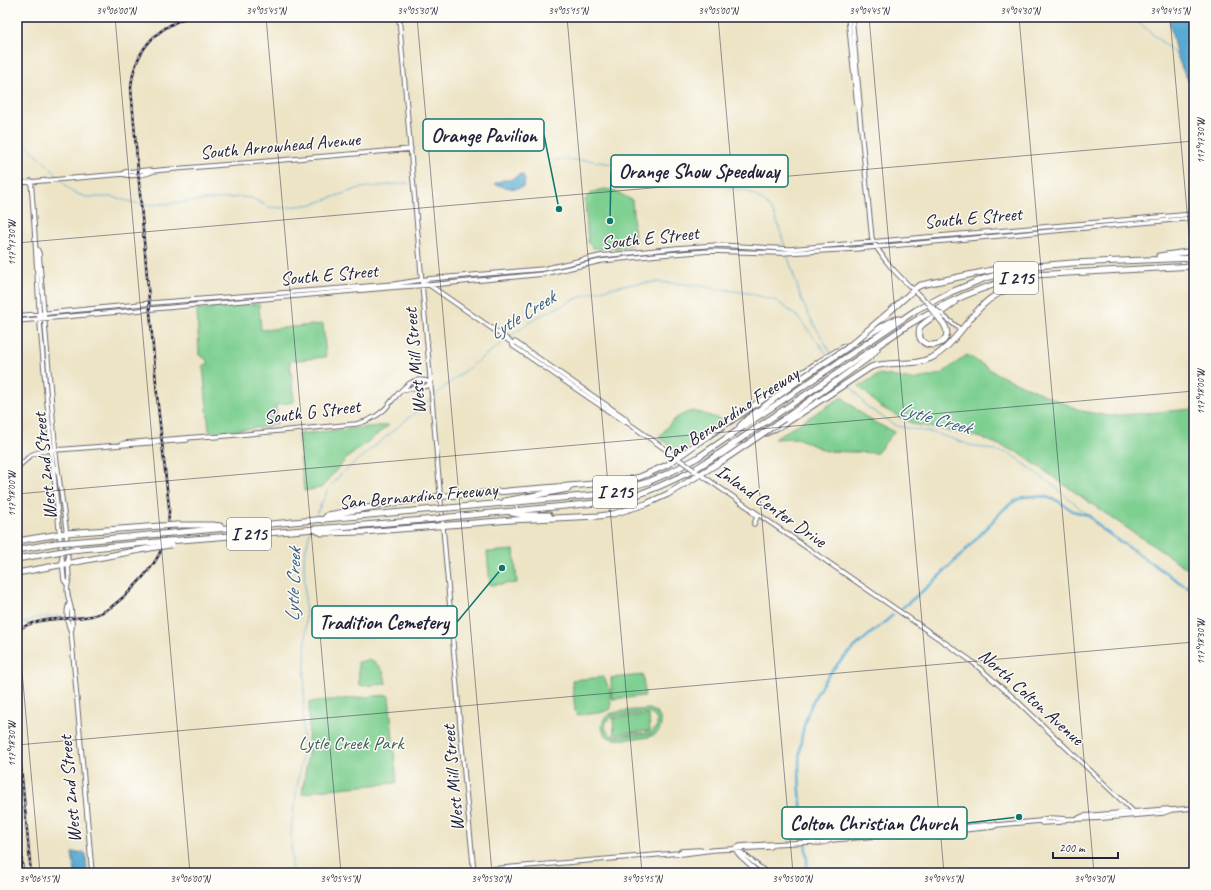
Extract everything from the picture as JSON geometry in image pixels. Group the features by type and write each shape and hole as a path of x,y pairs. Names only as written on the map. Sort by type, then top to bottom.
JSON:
{"highway":[{"path":"1128,260 1194,251"},
{"name":"San Bernardino Freeway","path":"17,550 56,543 610,493 634,487 660,477 684,465 926,304 983,279 1023,268 1128,260 1194,258"},
{"path":"730,435 747,419 802,378 852,345 918,286 1011,266 1018,265 1023,268"},
{"name":"I 215","path":"848,369 871,356 885,341 928,312 983,287 1013,278 1033,275 1194,266"},
{"path":"711,459 725,454 786,423 864,371 879,365 920,362 932,358 945,348 991,298 1033,275"},
{"path":"930,306 933,311 942,318 946,327 946,336 944,341 937,345 927,345 922,340 920,336 920,327 928,320 954,304 957,298"},
{"path":"323,520 328,515 395,503 441,497 618,482 649,474 678,459 837,351 894,320 904,318"},
{"path":"322,531 363,532 511,520 599,516 631,509 668,494 725,459 834,383 848,369"},
{"name":"San Bernardino Freeway","path":"157,544 190,539 314,529 322,531 606,502 632,496 674,480 711,459 831,378 848,369"},
{"path":"497,504 507,500 573,488 618,482"},
{"path":"503,512 523,515 585,514 631,509"},
{"path":"17,540 66,533 122,528 177,525 213,525 225,527"},
{"path":"18,559 71,550 124,544 157,544"},
{"path":"17,573 65,563 136,552 157,544"}],"main road":[{"name":"West Mill Street","path":"399,17 459,703 461,706 474,872"},
{"path":"850,18 857,105 859,109 873,241 891,268 930,306"},
{"name":"South Arrowhead Avenue","path":"17,183 123,174 126,172 149,170 153,171 411,149"},
{"name":"West 2nd Street","path":"31,181 37,249 40,319 54,450 66,533 64,580 67,584 69,604 67,606 67,611 69,629 71,631 92,873"},
{"name":"South E Street","path":"791,251 873,241 1194,214"},
{"name":"South E Street","path":"17,321 423,286 543,274 601,261 625,258 710,251 791,251 876,247 1194,218"},
{"name":"South E Street","path":"17,316 395,284 422,280 543,269 610,255 695,246 718,245 781,251"},
{"name":"West 2nd Street","path":"37,249 39,254 45,318 56,493 60,534 65,563"},
{"path":"37,270 39,272 42,291"},
{"name":"Inland Center Drive","path":"422,280 512,342 513,346 628,423 898,610"},
{"path":"942,318 960,330"},
{"name":"South G Street","path":"17,468 24,460 42,451 360,423 378,415 406,385 426,380 431,383"},
{"path":"56,493 58,494 62,505"},
{"path":"750,508 751,512 757,517 754,524"},
{"name":"North Colton Avenue","path":"898,610 956,650 992,678 1135,814"},
{"path":"446,873 474,872 605,859 682,854 735,848 740,846 828,842 831,840 958,829 962,827 993,824 997,826 1054,818 1079,818 1083,820 1135,814 1164,813 1171,810 1194,808"},
{"path":"735,848 741,851 767,873"},
{"path":"735,848 738,855 758,872 761,868"}],"green space":[{"path":"604,189 616,192 632,200 635,241 627,247 602,249 593,248 588,243 585,201 590,194"},
{"path":"259,304 261,330 323,324 326,357 290,361 294,402 276,405 277,424 270,424 268,427 216,432 209,431 203,365 209,364 206,359 199,355 197,309"},
{"path":"967,355 999,375 1082,411 1109,416 1194,409 1194,573 1019,453 982,438 913,424 879,406 859,386 880,374 912,380 941,374"},
{"path":"842,397 868,419 894,432 877,453 826,451 797,438 774,439"},
{"path":"693,411 728,421 684,449 674,448 659,438 673,421 682,415"},
{"path":"389,425 346,459 321,488 304,491 298,434"},
{"path":"514,550 517,583 490,585 487,552"},
{"path":"368,660 379,666 383,672 386,684 361,686 359,684 358,662"},
{"path":"643,675 645,696 612,699 611,678"},
{"path":"604,677 610,691 611,709 600,713 577,715 575,711 572,680"},
{"name":"Lytle Creek Park","path":"389,696 397,782 318,790 302,794 308,754 309,702"},
{"path":"650,709 659,716 661,720 658,733 642,738 616,739 610,738 604,733 602,726 606,716 624,711","holes":["647,713 653,715 657,720 657,727 650,733 615,736 608,733 606,729 606,722 613,716"]},
{"path":"649,715 650,731 614,734 613,718"}],"water":[{"path":"1169,17 1194,17 1194,89 1188,81 1180,64 1174,46"},
{"path":"520,174 523,175 525,180 524,186 520,188 509,188 494,184 503,180 510,180"},
{"path":"83,852 86,854 87,873 75,873 72,853"}],"waterway":[{"path":"554,17 580,21 624,17"},
{"path":"1132,17 1176,54"},
{"path":"17,136 50,167 59,178"},
{"path":"634,152 645,163"},
{"path":"554,160 587,160 617,165 646,164 662,173 676,178 744,190 762,200 773,212 785,247"},
{"path":"61,180 72,192 86,197 113,197 135,203 151,205 241,197 251,198 269,207 281,208 313,204 360,188 406,183 409,184"},
{"path":"787,254 802,301 831,353"},
{"name":"Lytle Creek","path":"508,338 536,318 573,300 597,291 624,285 657,282 685,284 748,293 777,301 797,316 827,354"},
{"name":"Lytle Creek","path":"433,397 459,375 506,340"},
{"name":"Lytle Creek","path":"849,384 866,406 896,426 935,433 970,445 1011,454 1058,489 1088,515"},
{"name":"Lytle Creek","path":"314,519 329,488 340,475 430,400"},
{"name":"Lytle Creek","path":"902,608 930,585 960,556 1004,509 1023,497 1035,496 1046,497 1058,501 1073,511 1088,515 1102,529 1182,584 1194,590"},
{"name":"Lytle Creek","path":"292,873 292,821 302,755 306,635 304,558 310,531"},
{"name":"Lytle Creek","path":"807,873 807,859 799,782 799,758 802,734 809,711 820,689 842,659 893,615"},
{"path":"45,617 61,616"},
{"path":"18,626 33,619 43,617"}],"railway":[{"path":"17,631 25,626 52,619 91,616 102,613 120,600 138,582 153,564 164,544 169,521 169,507 158,406 131,88 136,63 141,52 148,43 165,28 188,17"},
{"path":"17,736 31,873"},
{"path":"17,805 23,873"}],"place":[{"name":"Orange Pavilion","path":"559,209"},
{"name":"Orange Show Speedway","path":"610,221"},
{"name":"Tradition Cemetery","path":"502,568"},
{"name":"Colton Christian Church","path":"1019,817"}]}
